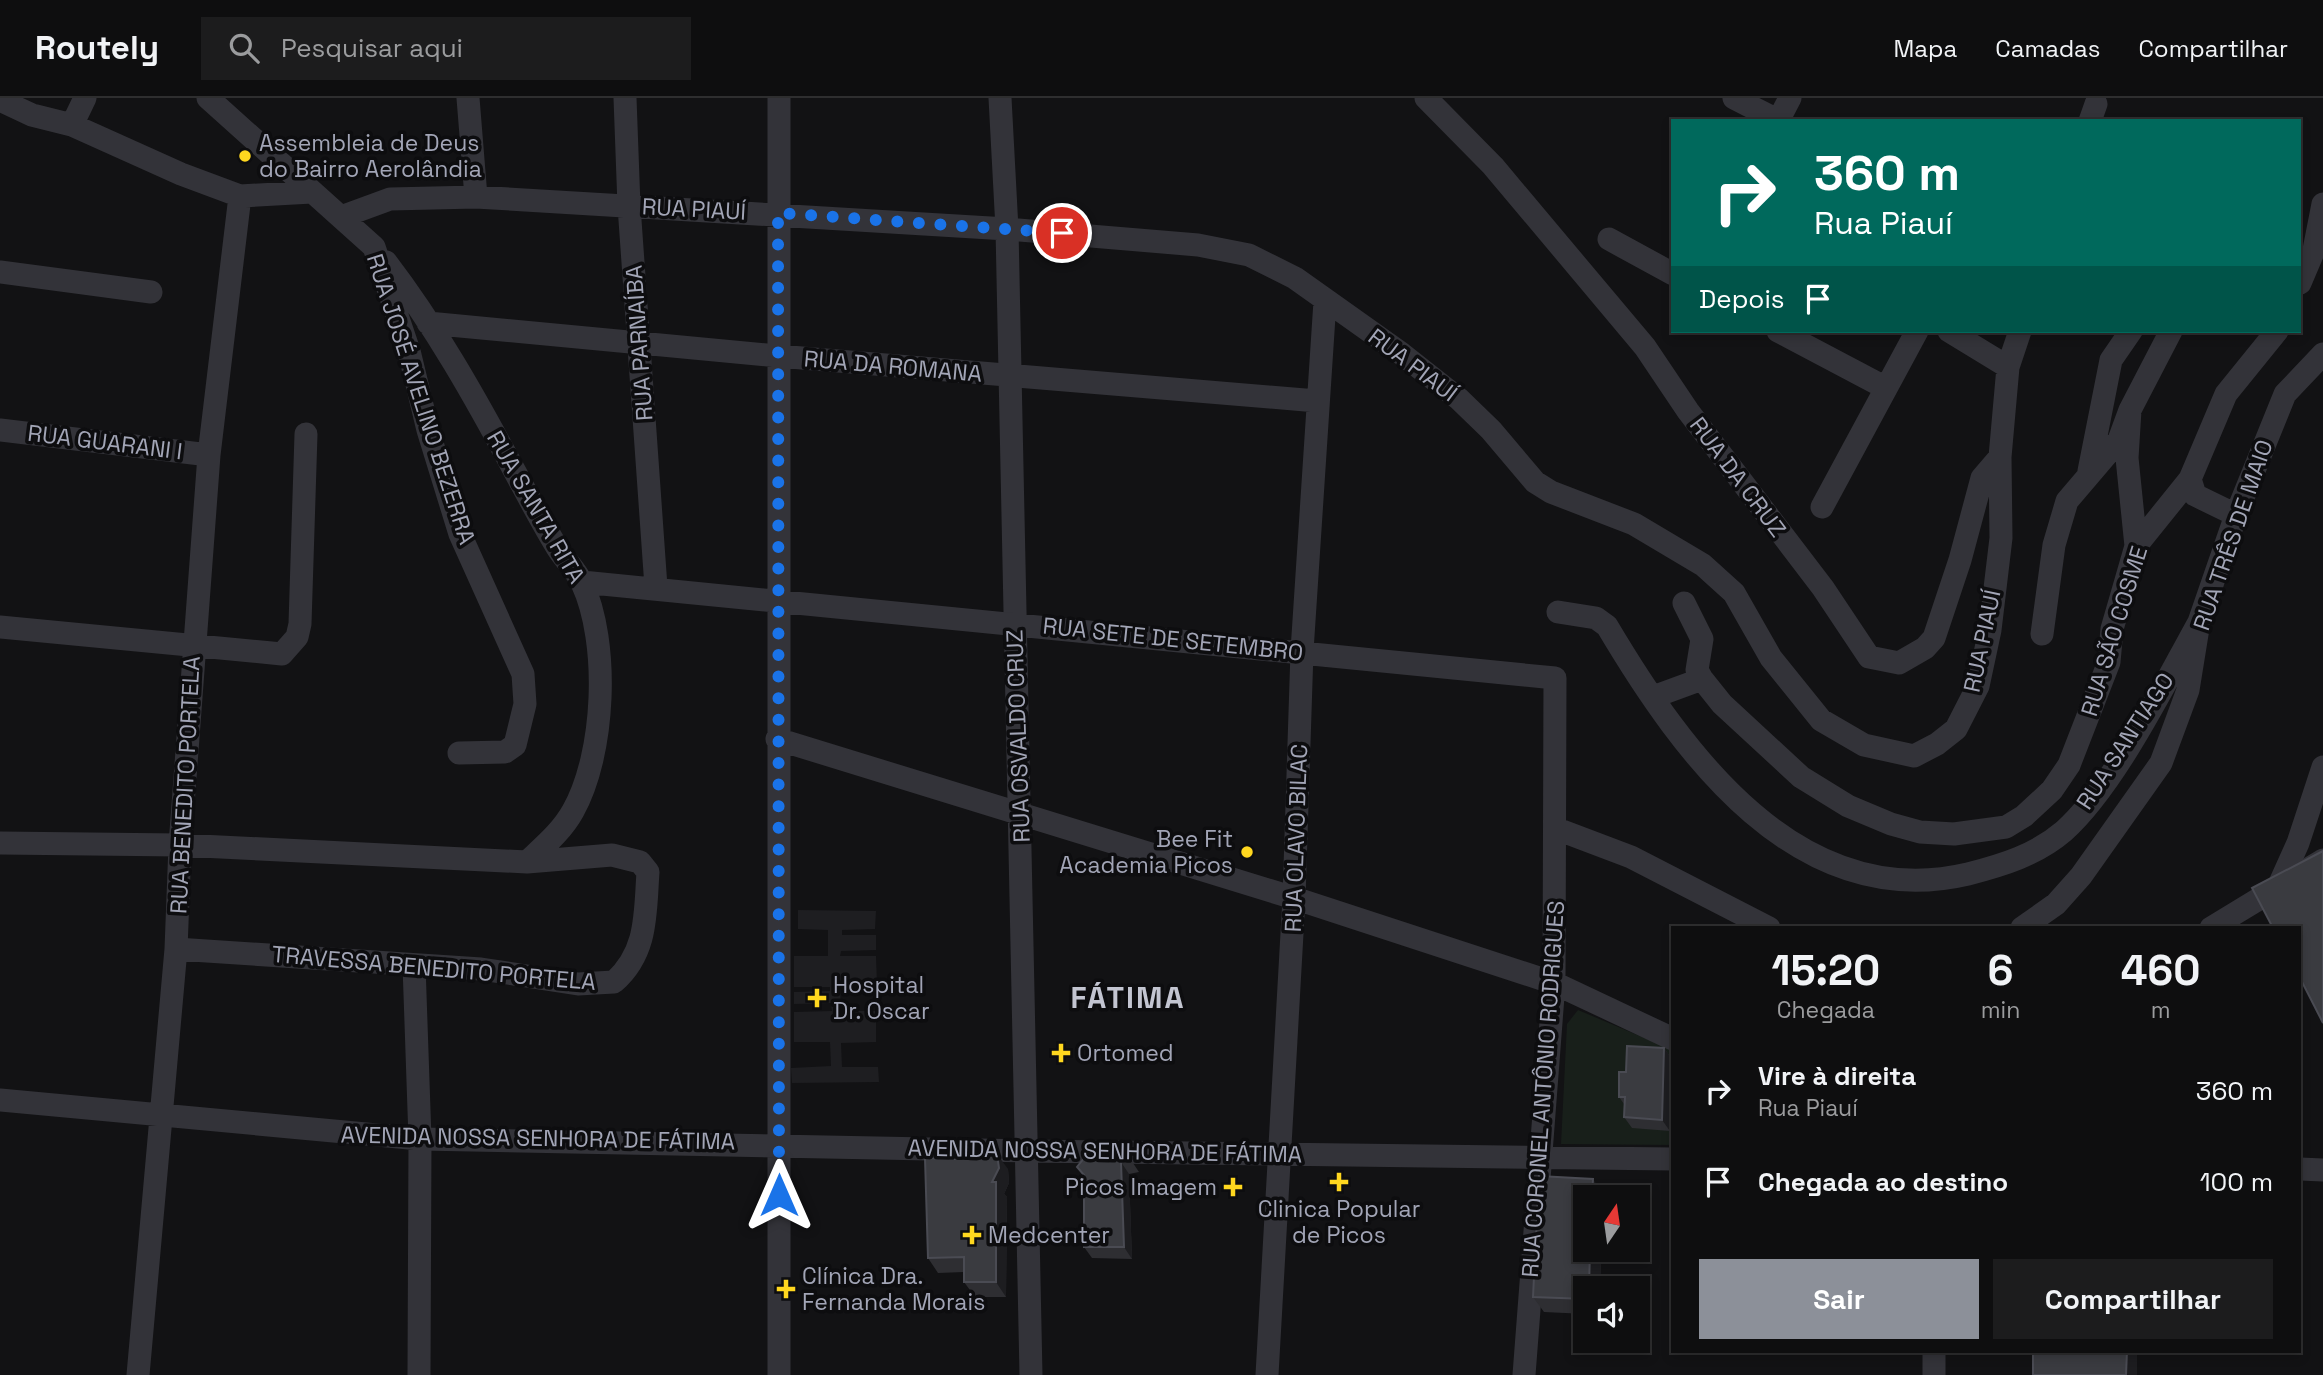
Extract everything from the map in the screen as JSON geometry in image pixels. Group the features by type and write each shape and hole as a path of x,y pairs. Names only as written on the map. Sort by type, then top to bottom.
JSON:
{"street":[{"path":"72,125 85,98"},
{"name":"RUA JOSÉ AVELINO BEZERRA","path":"208,98 374,247 409,351 428,430 460,534 523,674 525,704 515,746 505,752 459,753"},
{"path":"468,98 476,197"},
{"name":"RUA PARNAÍBA","path":"625,98 629,205 656,587"},
{"path":"779,98 779,1375"},
{"name":"RUA OSVALDO CRUZ","path":"1000,98 1007,229 1031,1375"},
{"name":"RUA DA CRUZ","path":"1426,98 1493,166 1561,251 1645,347 1688,411 1824,589 1869,657 1899,663 1925,648 1934,638 1960,560 1982,478 2000,457"},
{"path":"1734,98 1775,119"},
{"path":"1780,119 1790,98"},
{"path":"0,100 32,115 72,125 181,174 240,196 312,191"},
{"name":"RUA BENEDITO PORTELA","path":"138,1375 176,949 193,646 209,455 240,196"},
{"name":"RUA PIAUÍ","path":"341,217 390,199 476,197 778,213 1222,248 1274,266 1402,354 1459,399 1491,430 1535,482 1551,492 1634,524 1703,565 1734,593 1772,659 1821,720 1864,745 1914,756 1937,744 1956,729 1978,686 1990,630 2001,538 2000,457 2008,367 2019,333"},
{"path":"2301,280 2323,204"},
{"path":"1609,239 1671,273"},
{"name":"RUA SANTA RITA","path":"374,247 428,323 495,435 556,547 582,582 594,624 601,679 591,757 574,809 561,829 527,862"},
{"path":"0,272 151,292"},
{"name":"RUA OLAVO BILAC","path":"1267,1375 1294,898 1303,651 1325,301"},
{"name":"RUA DA ROMANA","path":"428,323 778,356 1317,401"},
{"path":"1782,333 1886,388"},
{"path":"1822,507 1916,333"},
{"path":"1952,333 2008,367"},
{"path":"2088,474 2111,360 2130,333"},
{"path":"2042,634 2053,572 2054,545 2067,501 2119,440 2130,410 2170,333"},
{"name":"RUA SÃO COSME","path":"1702,680 1722,704 1801,777 1848,806 1891,824 1920,832 1954,834 2007,827 2024,816 2052,790 2069,765 2109,662 2112,629 2136,546 2190,479 2226,394 2275,333"},
{"name":"RUA TRÊS DE MAIO","path":"2025,926 2056,904 2081,876 2161,763 2188,691 2199,622 2236,515 2284,394 2323,354"},
{"path":"2130,410 2127,458 2136,546"},
{"name":"RUA GUARANI I","path":"0,430 209,455"},
{"path":"0,627 282,654 298,637 300,624 306,434"},
{"path":"2190,479 2194,495 2236,515"},
{"name":"RUA SETE DE SETEMBRO","path":"582,582 656,587 1555,678"},
{"path":"1653,697 1702,680 1697,670 1702,639 1685,603"},
{"name":"RUA SANTIAGO","path":"1558,612 1596,618 1607,626 1653,697 1690,747 1746,811 1788,842 1868,876 1892,881 1949,878 2022,858 2064,830 2113,767 2199,622"},
{"name":"RUA CORONEL ANTÔNIO RODRIGUES","path":"1524,1375 1554,983 1557,830 1555,678"},
{"path":"777,739 1294,898 1554,983 1671,1038"},
{"path":"2280,883 2307,819 2323,767"},
{"path":"1557,830 1631,857 1765,926"},
{"path":"0,843 180,845 527,862"},
{"name":"TRAVESSA BENEDITO PORTELA","path":"176,949 481,969 578,984 614,982 633,961 642,942 648,872 640,862 612,855 527,862"},
{"path":"2214,926 2280,883 2323,860"},
{"path":"414,965 421,1139 419,1375"},
{"name":"AVENIDA NOSSA SENHORA DE FÁTIMA","path":"0,1100 421,1139 779,1144 1026,1151 1671,1159"},
{"path":"2301,1169 2323,1170"},
{"path":"1934,1353 1934,1375"}],"shaded area":[{"name":"Hospital Dr. Oscar","path":"798,910 876,911 875,929 842,930 842,935 876,935 876,950 841,951 840,956 876,956 877,985 840,986 841,1011 876,1011 876,1042 841,1043 842,1067 878,1067 879,1082 792,1083 791,1068 831,1066 830,1042 794,1042 794,1012 832,1011 831,1003 794,1004 794,992 830,991 830,987 794,987 794,956 828,956 828,930 798,929"},
{"path":"1578,1010 1671,1049 1671,1145 1561,1144 1567,1024"}],"building":[{"path":"2323,851 2323,1023 2301,980 2301,926 2272,926 2252,888"},
{"path":"1627,1046 1664,1048 1662,1120 1624,1117 1625,1097 1619,1097 1619,1072 1626,1072"},
{"name":"Medcenter","path":"979,1144 997,1154 999,1168 992,1182 996,1182 996,1282 964,1282 964,1257 928,1258 925,1158 955,1159 967,1147"},
{"path":"1101,1152 1119,1153 1131,1160 1121,1162 1124,1247 1084,1247 1084,1175 1077,1167 1085,1157"},
{"path":"1539,1176 1593,1179 1593,1185 1573,1185 1573,1262 1590,1262 1589,1276 1573,1276 1573,1299 1533,1297"},
{"path":"2033,1353 2127,1353 2126,1375 2033,1375"}],"place":[{"name":"Assembleia de Deus do Bairro Aerolândia","path":"245,156"},
{"name":"Bee Fit Academia Picos","path":"1247,852"},
{"name":"Hospital Dr. Oscar","path":"817,998"},
{"name":"Ortomed","path":"1061,1053"},
{"name":"Clinica Popular de Picos","path":"1339,1182"},
{"name":"Picos Imagem","path":"1233,1187"},
{"name":"Medcenter","path":"972,1235"},
{"name":"Clínica Dra. Fernanda Morais","path":"786,1289"}],"district":[{"name":"FÁTIMA","path":"1128,998"}],"route":[{"path":"779,1195 778,213 1062,233"}]}
